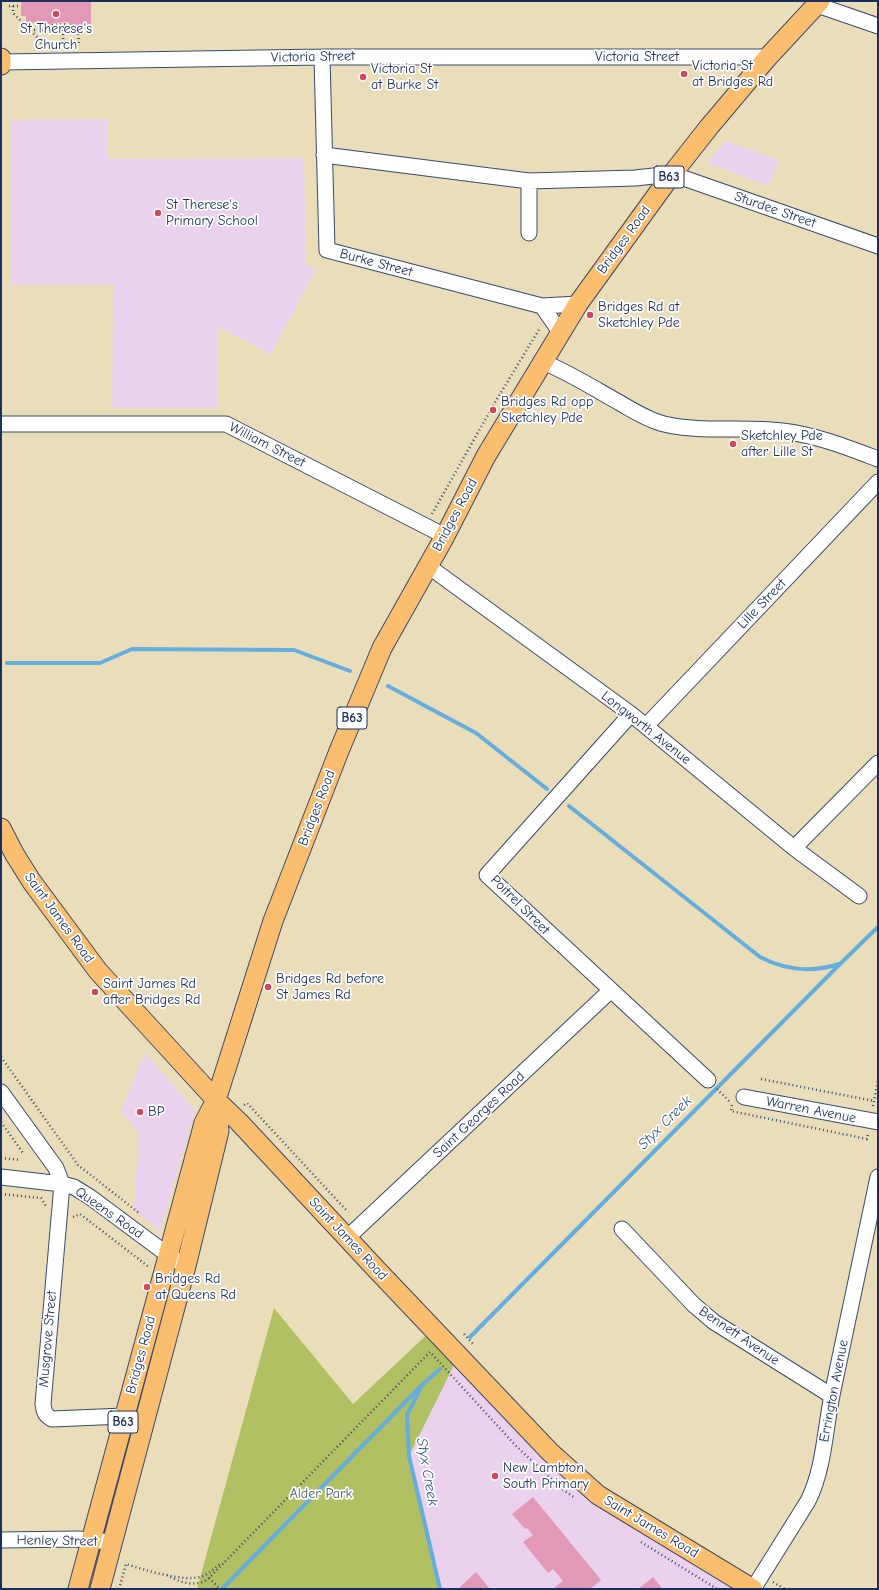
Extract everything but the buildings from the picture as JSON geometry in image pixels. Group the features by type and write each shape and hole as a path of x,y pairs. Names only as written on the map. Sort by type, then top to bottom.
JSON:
{"main road":[{"name":"Bridges Road","path":"78,1589 204,1123 216,1100 273,921 339,751 382,648 445,536 486,456 578,304 672,174 709,127 813,4"},
{"name":"Saint James Road","path":"1,828 15,855 32,882 83,952 116,992 216,1100 239,1122 550,1452 598,1495 753,1589"},
{"name":"Bridges Road","path":"100,1589 186,1266 219,1131 216,1100"}],"street":[{"path":"813,4 878,26"},
{"name":"Victoria Street","path":"1,61 322,57 768,57"},
{"name":"Burke Street","path":"322,57 327,250 542,306 578,304"},
{"path":"324,155 529,180 635,178 672,174"},
{"name":"Sturdee Street","path":"672,174 878,246"},
{"path":"529,180 529,233"},
{"path":"542,306 560,332"},
{"path":"543,362 559,368 644,416 663,424 685,428 760,429 800,433 878,458"},
{"name":"William Street","path":"1,424 226,424 445,536"},
{"name":"Lille Street","path":"646,726 878,482"},
{"name":"Longworth Avenue","path":"428,566 631,714 794,848 859,896"},
{"name":"Poitrel Street","path":"631,714 487,875 610,991 708,1080"},
{"path":"794,848 878,763"},
{"name":"Saint Georges Road","path":"347,1238 610,991"},
{"path":"1,1092 56,1168 62,1184"},
{"name":"Warren Avenue","path":"738,1100 878,1122"},
{"name":"Queens Road","path":"1,1177 62,1184 74,1187 90,1197 168,1255 186,1266"},
{"name":"Errington Avenue","path":"753,1589 814,1489 878,1178"},
{"name":"Musgrove Street","path":"62,1184 43,1404 44,1412 52,1419 124,1416"},
{"name":"Bennett Avenue","path":"622,1229 694,1305 714,1322 832,1396"},
{"name":"Henley Street","path":"1,1540 91,1540 112,1542"}],"path":[{"path":"9,6 21,6"},
{"path":"13,6 13,13 41,41 41,44"},
{"path":"52,25 67,24 67,27 59,27 61,30 63,44"},
{"path":"30,30 61,30 78,28 79,44"},
{"path":"432,515 494,404 541,328"},
{"path":"1,1057 78,1164 139,1213"},
{"path":"761,1079 874,1102"},
{"path":"708,1080 738,1100 731,1111 867,1139 868,1134"},
{"path":"873,1106 878,1080"},
{"path":"247,1103 348,1212"},
{"path":"1,1122 24,1153"},
{"path":"1,1158 21,1160"},
{"path":"1,1194 40,1198 46,1207"},
{"path":"73,1217 80,1214 127,1250 149,1267 147,1274"},
{"path":"464,1334 473,1344"},
{"path":"167,1575 179,1581 196,1584 209,1578 430,1352"},
{"path":"119,1589 126,1564 167,1575 193,1578 210,1573 229,1556"},
{"path":"209,1578 220,1589"},
{"path":"772,1581 785,1589"}],"shaded area":[{"name":"St Therese's Primary School","path":"108,119 108,159 304,158 306,265 316,269 271,354 217,326 217,408 112,408 113,285 11,285 11,120"},
{"path":"725,141 779,160 769,186 707,163"},
{"path":"145,1053 195,1110 160,1231 134,1210 139,1134 121,1111"},
{"name":"New Lambton South Primary","path":"459,1356 550,1452 753,1589 440,1589 409,1456 407,1415"}],"green space":[{"name":"Alder Park","path":"274,1308 353,1404 433,1329 459,1355 409,1456 440,1589 197,1589"}],"waterway":[{"path":"7,663 100,663 132,649 294,650 350,671"},
{"path":"388,686 476,733 547,789"},
{"path":"569,806 760,957 779,965 799,969 819,969 839,964"},
{"name":"Styx Creek","path":"470,1337 878,927"},
{"name":"Styx Creek","path":"440,1369 422,1385 407,1415 409,1456 440,1589"},
{"path":"222,1589 422,1385"}],"place":[{"name":"St Therese's Church","path":"56,14"},
{"name":"Victoria St at Bridges Rd","path":"684,74"},
{"name":"Victoria St at Burke St","path":"363,77"},
{"name":"St Therese's Primary School","path":"158,213"},
{"name":"Bridges Rd at Sketchley Pde","path":"590,315"},
{"name":"Bridges Rd opp Sketchley Pde","path":"493,410"},
{"name":"Sketchley Pde after Lille St","path":"733,444"},
{"name":"Bridges Rd before St James Rd","path":"268,987"},
{"name":"Saint James Rd after Bridges Rd","path":"95,992"},
{"name":"BP","path":"140,1112"},
{"name":"Bridges Rd at Queens Rd","path":"147,1287"},
{"name":"New Lambton South Primary","path":"495,1476"}]}
